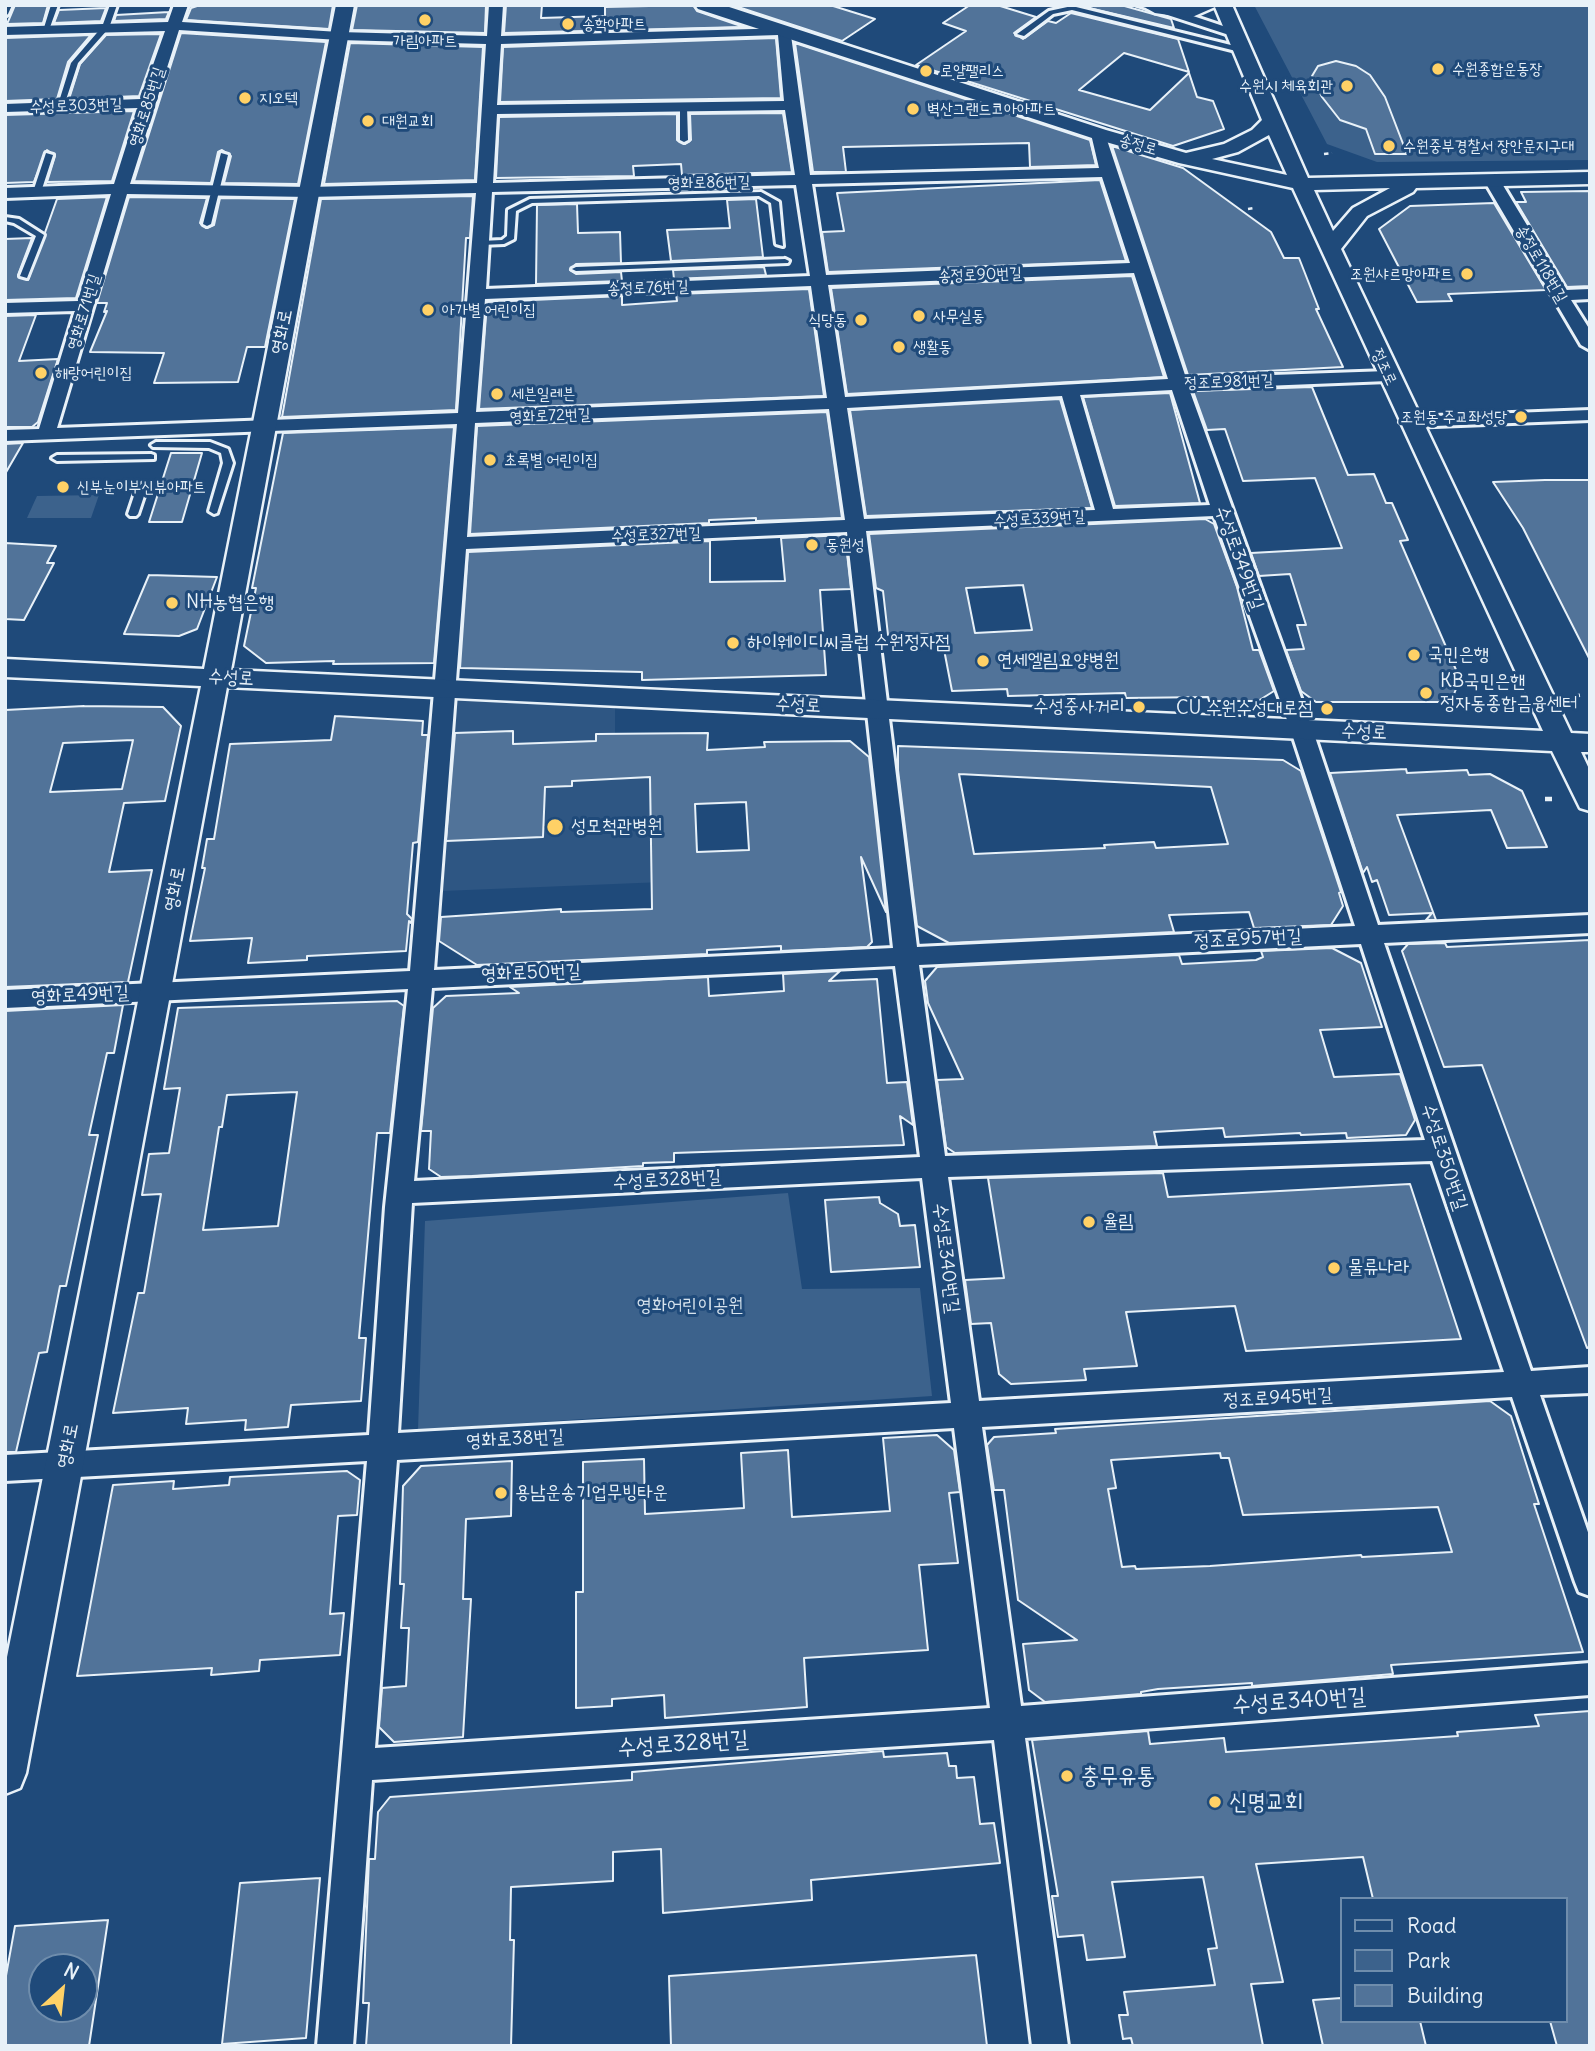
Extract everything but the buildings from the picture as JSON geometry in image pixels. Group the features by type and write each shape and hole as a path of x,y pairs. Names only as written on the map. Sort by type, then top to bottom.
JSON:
{"street":[{"name":"영화로85번길","path":"121,189 181,5"},
{"name":"영화로","path":"5,1773 345,5"},
{"path":"335,2046 383,1447 400,1193 421,978 486,188 496,5"},
{"path":"1149,7 1190,13 1207,5"},
{"name":"정조로","path":"1223,5 1231,31 1409,422 1590,801"},
{"name":"송정로","path":"709,6 1099,134 1186,159 1302,184 1417,184 1590,178"},
{"path":"1149,7 1231,31"},
{"path":"5,31 175,26 339,36 494,40 785,31 792,105 856,527 876,709"},
{"name":"수성로303번길","path":"5,108 147,103"},
{"path":"490,110 792,105"},
{"path":"1186,159 1231,148 1259,134 1273,121"},
{"name":"수성로349번길","path":"1099,134 1108,172 1221,510 1302,731"},
{"name":"영화로86번길","path":"309,192 1108,172"},
{"name":"송정로118번길","path":"1493,182 1590,345"},
{"path":"1330,248 1360,212 1377,200 1417,184"},
{"path":"5,193 121,189 309,192"},
{"name":"영화로71번길","path":"46,435 121,189"},
{"name":"송정로90번길","path":"819,281 1141,268"},
{"name":"송정로76번길","path":"477,294 819,281"},
{"path":"1560,295 1590,294"},
{"path":"5,309 85,306"},
{"name":"정조로981번길","path":"837,403 1180,384 1388,376"},
{"path":"1070,391 1106,516"},
{"name":"영화로72번길","path":"263,428 837,403"},
{"path":"1409,422 1590,415"},
{"path":"5,436 158,438 263,428"},
{"name":"수성로339번길","path":"856,527 1221,510"},
{"name":"수성로327번길","path":"456,543 856,527"},
{"name":"수성로","path":"5,668 1590,743"},
{"name":"수성로340번길","path":"876,709 906,957 1050,2046"},
{"name":"수성로350번길","path":"1302,731 1520,1384 1590,1582"},
{"name":"정조로957번길","path":"906,957 1590,924"},
{"name":"영화로50번길","path":"155,992 906,957"},
{"name":"영화로49번길","path":"5,999 155,992"},
{"path":"934,1167 1441,1150"},
{"name":"수성로328번길","path":"400,1193 934,1167"},
{"name":"정조로945번길","path":"967,1415 1590,1380"},
{"name":"영화로38번길","path":"5,1468 967,1415"},
{"name":"수성로340번길","path":"1009,1723 1590,1679"},
{"name":"수성로328번길","path":"357,1765 1009,1723"}],"lane":[{"path":"5,14 9,5"},
{"path":"45,30 55,5"},
{"path":"60,106 75,63 104,28 114,5"},
{"path":"1021,34 1051,12 1072,8 1240,50"},
{"path":"683,107 684,140"},
{"path":"37,192 49,155"},
{"path":"207,224 224,155"},
{"path":"481,243 504,242 512,237 512,211 530,201 761,194 775,202 780,244"},
{"path":"5,219 16,221 40,235 24,276"},
{"path":"576,269 785,261"},
{"path":"650,266 651,288"},
{"path":"148,469 158,438 210,445 225,451 228,463 214,510"},
{"path":"57,457 151,457"},
{"path":"134,514 142,486"}],"path":[{"path":"1324,154 1332,153"},
{"path":"1248,209 1254,208"},
{"path":"1489,695 1496,695"},
{"path":"1576,696 1582,695"},
{"path":"1479,703 1481,710"},
{"path":"1545,799 1552,799"}],"shaded area":[{"name":"성모척관병원","path":"456,700 615,707 615,771 661,769 663,882 443,891"}],"green space":[{"name":"수원종합운동장","path":"1254,5 1590,5 1590,160 1377,162 1327,144"},
{"path":"99,495 91,518 27,518 37,496"},
{"name":"영화어린이공원","path":"788,1193 802,1289 920,1288 932,1396 418,1430 425,1221"}],"place":[{"name":"가림아파트","path":"425,20"},
{"name":"송학아파트","path":"568,24"},
{"name":"수원종합운동장","path":"1438,69"},
{"name":"로얄팰리스","path":"926,71"},
{"name":"수원시 체육회관","path":"1347,86"},
{"name":"지오텍","path":"245,98"},
{"name":"벽산그랜드코아아파트","path":"913,109"},
{"name":"대원교회","path":"368,121"},
{"name":"수원중부경찰서 장안문지구대","path":"1389,146"},
{"name":"조원샤르망아파트","path":"1467,274"},
{"name":"아가별 어린이집","path":"428,310"},
{"name":"사무실동","path":"919,316"},
{"name":"식당동","path":"861,320"},
{"name":"생활동","path":"899,347"},
{"name":"해랑어린이집","path":"41,373"},
{"name":"세븐일레븐","path":"497,394"},
{"name":"조원동 주교좌성당","path":"1521,417"},
{"name":"초록별 어린이집","path":"490,460"},
{"name":"신부눈이부신뷰아파트","path":"63,487"},
{"name":"동원성","path":"812,545"},
{"name":"NH농협은행","path":"172,603"},
{"name":"하이웨이디씨클럽 수원정자점","path":"733,643"},
{"name":"국민은행","path":"1414,655"},
{"name":"연세엘림요양병원","path":"983,661"},
{"name":"KB국민은핸 정자동종합금융센터","path":"1426,693"},
{"name":"수성중사거리","path":"1139,707"},
{"name":"CU 수원수성대로점","path":"1327,709"},
{"name":"성모척관병원","path":"555,827"},
{"name":"율림","path":"1089,1222"},
{"name":"물류나라","path":"1334,1268"},
{"name":"용남운송기업무빙타운","path":"501,1493"},
{"name":"충무유통","path":"1067,1776"},
{"name":"신명교회","path":"1215,1802"}]}
